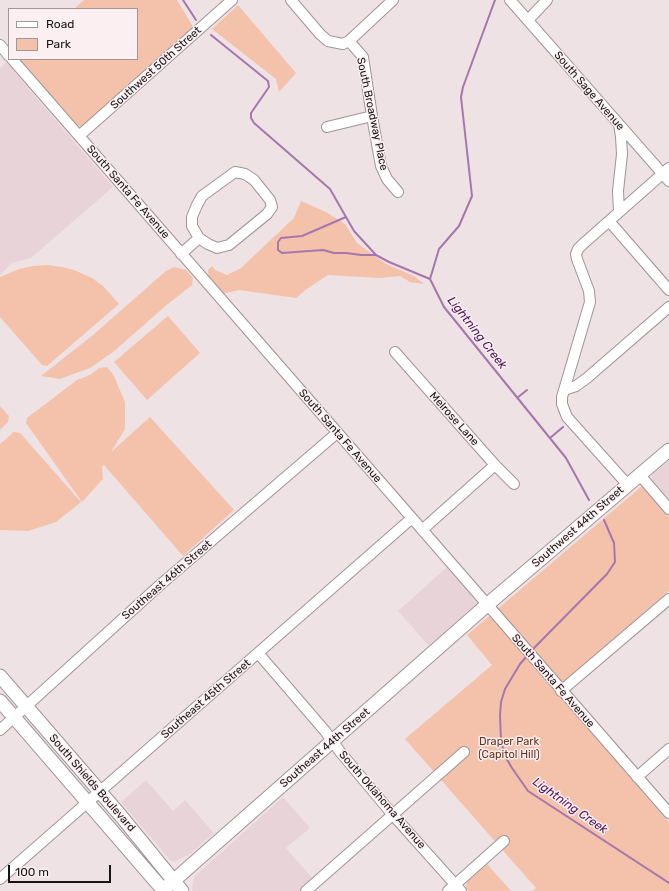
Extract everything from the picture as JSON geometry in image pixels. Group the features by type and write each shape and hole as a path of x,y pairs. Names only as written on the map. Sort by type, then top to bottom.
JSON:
{"main road":[{"name":"Southwest 44th Street","path":"488,604 627,484 669,450"},
{"name":"Southeast 44th Street","path":"163,891 488,604"},
{"name":"South Shields Boulevard","path":"0,676 100,792 182,891"},
{"name":"South Shields Boulevard","path":"0,700 163,891"}],"street":[{"name":"Southwest 50th Street","path":"79,136 232,0"},
{"path":"291,0 320,34 328,41 343,44 393,0"},
{"name":"South Sage Avenue","path":"510,0 619,124 667,174"},
{"path":"528,20 547,0"},
{"name":"South Broadway Place","path":"349,40 362,57 381,166 387,179 398,192"},
{"path":"0,45 8,55"},
{"name":"South Santa Fe Avenue","path":"13,60 337,433 488,604 669,814"},
{"path":"327,127 372,116"},
{"path":"619,124 622,144 618,191 619,212"},
{"path":"235,172 245,174 254,180 270,200 272,207 267,214 229,245 217,248 199,238 192,226 192,217 196,205 202,196 235,172"},
{"path":"627,484 567,417 562,404 562,397 590,302 589,291 576,256 577,251 583,244 619,212 667,174"},
{"path":"609,221 669,290"},
{"path":"181,254 199,238"},
{"path":"564,390 576,386 587,378 669,307"},
{"name":"Melrose Lane","path":"395,352 495,465 514,484"},
{"name":"Southeast 46th Street","path":"0,730 160,585 337,433"},
{"path":"422,530 495,465"},
{"path":"639,474 669,509"},
{"name":"Southeast 45th Street","path":"0,879 412,518"},
{"path":"561,690 669,599"},
{"name":"South Oklahoma Avenue","path":"258,653 325,731 341,753 455,889"},
{"path":"637,777 669,749"},
{"path":"306,891 464,752"},
{"path":"455,889 504,841"}],"shaded area":[{"path":"6,62 113,187 31,258 12,263 0,275 0,68"},
{"path":"669,461 669,500 652,481 652,474"},
{"path":"447,567 478,602 429,646 398,611"},
{"path":"146,780 173,811 185,800 214,833 190,854 174,862 170,860 121,802"},
{"path":"283,797 310,828 286,848 313,879 299,891 194,891 192,889 194,877"}],"green space":[{"path":"84,0 177,0 193,29 85,126 78,126 20,60 138,60 138,8 75,8"},
{"path":"238,5 296,73 279,92 276,79 212,29"},
{"path":"301,201 326,212 345,224 357,243 386,264 414,276 424,284 410,282 400,276 380,278 328,275 296,298 239,290 222,294 209,280 208,270 212,266 215,270 227,275 241,268 294,218"},
{"path":"48,265 74,270 92,278 103,286 119,304 47,366 42,365 0,317 0,277 19,269"},
{"path":"174,267 186,270 193,278 192,285 113,352 90,368 60,379 41,376 93,335 166,271"},
{"path":"168,316 200,353 147,400 114,362"},
{"path":"107,367 113,374 125,402 125,429 111,452 150,417 234,510 183,556 104,465 102,467 103,479 82,502 26,423 27,418 77,380 90,375 99,368"},
{"path":"0,406 9,416 8,422 0,430"},
{"path":"14,432 20,433 81,502 56,522 28,531 0,530 0,444"},
{"name":"Draper Park (Capitol Hill)","path":"642,486 669,517 669,591 555,690 669,822 669,891 532,891 536,888 405,739 492,665 467,635"},
{"path":"487,864 511,891 469,891 466,888 467,880"}],"waterway":[{"path":"183,0 196,20"},
{"name":"Lightning Creek","path":"495,0 463,87 461,97 472,196 459,226 439,249 430,279 444,307 566,458 589,500"},
{"path":"211,35 268,81 269,87 251,113 251,118 254,123 330,189 354,231 376,255 430,279"},
{"path":"346,217 302,236 281,238 278,242 278,250 282,253 323,250 334,253 376,255"},
{"path":"517,398 527,390"},
{"path":"550,438 563,427"},
{"name":"Lightning Creek","path":"531,651 607,574 615,562 614,543 604,520"},
{"name":"Lightning Creek","path":"527,656 520,664 505,689 501,702 501,741 505,756 512,768 528,791 669,883"}]}
